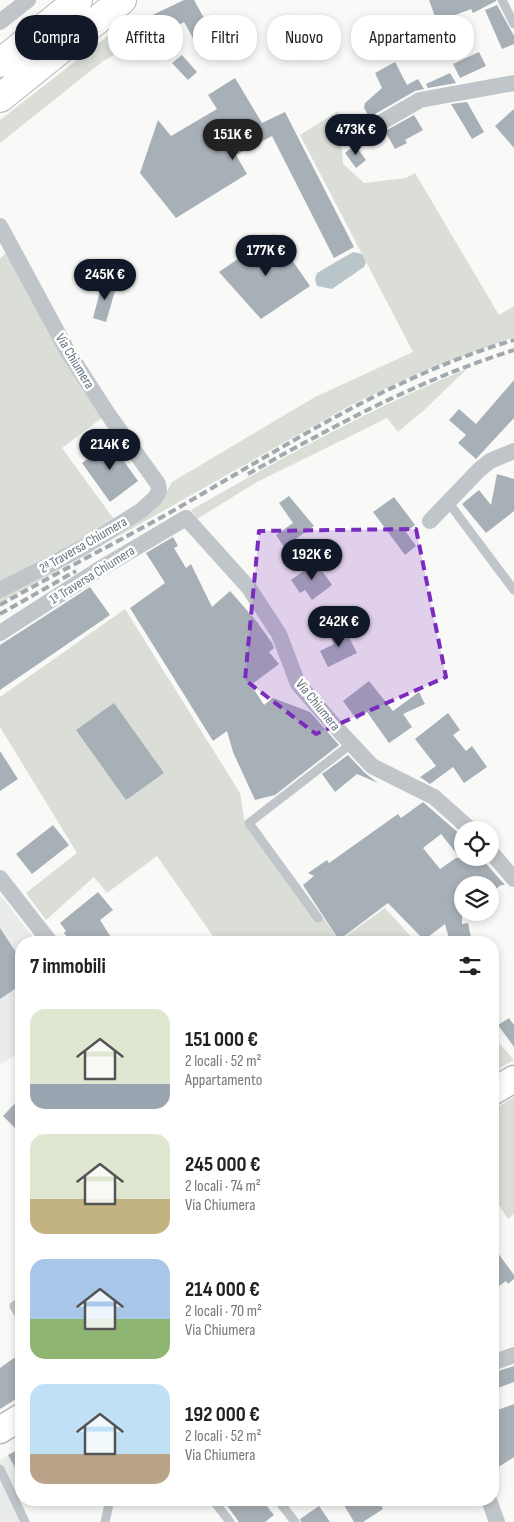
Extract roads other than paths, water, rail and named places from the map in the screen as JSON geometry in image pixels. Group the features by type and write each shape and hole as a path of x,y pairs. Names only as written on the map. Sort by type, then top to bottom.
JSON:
{"highway":[{"path":"0,63 78,0"},
{"path":"0,98 122,0"}],"main road":[{"path":"499,1088 514,1079"}],"street":[{"path":"0,22 28,0"},
{"path":"380,123 420,100 514,83"},
{"name":"Via Chiumera","path":"0,226 68,352 110,417 158,484 159,491"},
{"path":"430,521 490,461 514,451"},
{"name":"2ª Traversa Chiumera","path":"0,590 82,548 142,510 155,498 159,491"},
{"name":"Via Chiumera","path":"186,518 250,588 279,634 298,684 351,744 372,766 434,797 461,821"},
{"name":"1ª Traversa Chiumera","path":"0,633 98,570 186,518"},
{"path":"499,862 514,879"},
{"path":"0,878 45,936"},
{"path":"499,1360 514,1355"},
{"path":"491,1506 497,1522"}],"lane":[{"path":"502,0 514,24"},
{"path":"448,502 514,590"},
{"path":"318,918 249,823 351,744"},
{"path":"0,1469 15,1501"},
{"path":"17,1506 25,1522"},
{"path":"105,1522 109,1506"},
{"path":"218,1506 230,1522"},
{"path":"284,1506 295,1522"}],"railway":[{"path":"0,605 154,521 340,414 425,373 469,355 514,340"},
{"path":"248,474 345,421 411,389 514,350"},
{"path":"0,614 76,571"}]}
